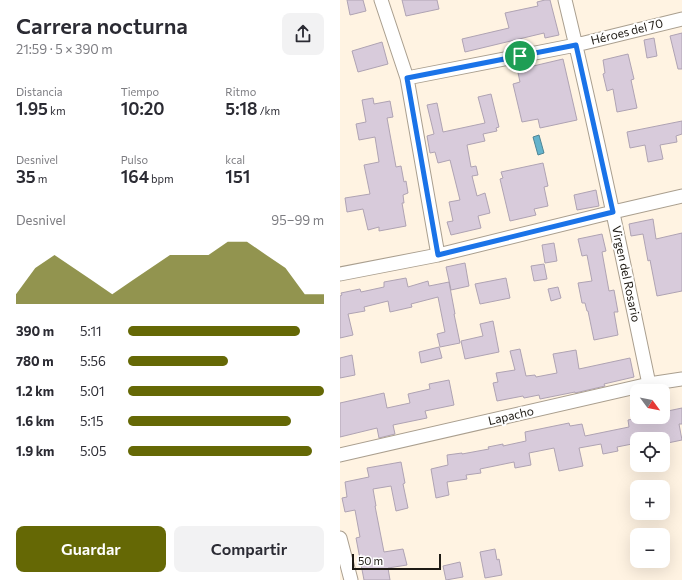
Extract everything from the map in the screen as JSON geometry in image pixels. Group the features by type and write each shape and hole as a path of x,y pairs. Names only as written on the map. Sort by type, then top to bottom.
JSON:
{"street":[{"path":"381,0 407,78 438,255"},
{"name":"Virgen del Rosario","path":"566,0 649,384"},
{"name":"Héroes del 70","path":"407,78 576,45 682,19"},
{"path":"340,274 438,255 682,196"},
{"name":"Lapacho","path":"649,384 682,379"},
{"name":"Lapacho","path":"340,455 630,388"},
{"path":"340,538 351,580"}],"water":[{"path":"539,135 544,153 538,155 533,137"}],"building":[{"path":"347,0 363,0 366,11 350,15"},
{"path":"402,0 437,0 439,9 406,16"},
{"path":"550,0 559,35 545,38 544,33 465,52 462,39 509,28 505,13 538,6 537,2"},
{"path":"682,33 682,69 678,69 670,36"},
{"path":"654,38 657,56 647,58 644,40"},
{"path":"382,42 388,64 358,72 352,51"},
{"path":"628,54 634,79 631,80 637,108 617,112 613,89 607,91 603,74 605,73 603,60"},
{"path":"563,59 577,120 540,128 538,119 522,122 513,84 520,82 517,68 528,65 529,67"},
{"path":"491,94 499,127 496,128 497,131 483,134 485,141 467,145 471,167 476,166 478,175 472,176 477,196 485,193 490,213 478,216 481,228 451,235 447,222 453,221 449,202 460,200 450,160 438,163 435,152 430,153 427,136 434,134 427,105 437,103 443,132 485,123 478,97"},
{"path":"373,98 374,104 390,101 393,117 387,118 396,167 401,166 408,193 403,195 404,203 402,203 406,226 379,231 379,227 368,230 363,209 347,212 345,198 370,194 364,165 379,162 375,137 359,140 356,124 366,122 362,100"},
{"path":"682,121 682,134 676,136 677,142 660,145 663,159 648,162 645,145 630,148 627,132"},
{"path":"543,163 548,186 544,187 548,206 534,209 536,215 510,221 500,179 503,178 501,172"},
{"path":"596,190 599,206 577,210 574,195"},
{"path":"653,219 656,239 682,233 682,291 657,296 643,234 631,236 629,224"},
{"path":"602,234 606,251 602,252 609,291 614,290 618,312 614,312 618,335 594,340 588,311 585,303 582,303 578,283 592,281 587,255 582,256 578,239"},
{"path":"554,243 557,261 545,263 542,245"},
{"path":"465,263 469,286 451,290 446,267"},
{"path":"544,264 547,279 534,281 531,266"},
{"path":"406,278 408,287 428,281 429,286 449,282 460,343 440,347 437,334 445,332 438,297 411,304 412,307 390,312 388,301 364,307 365,311 348,314 353,335 340,338 341,293 360,289 361,292 384,287 384,282"},
{"path":"506,278 510,298 480,304 475,284"},
{"path":"558,287 561,298 551,301 548,289"},
{"path":"493,321 499,352 465,359 461,341 483,336 480,324"},
{"path":"439,347 442,358 421,363 419,352"},
{"path":"520,349 526,376 535,375 536,377 557,373 553,354 576,350 579,369 630,358 634,377 575,393 540,399 539,395 524,398 523,396 497,401 493,383 498,382 496,373 515,370 510,351"},
{"path":"352,355 355,375 340,378 340,358"},
{"path":"449,380 454,405 425,411 427,418 393,425 395,434 379,438 377,428 340,437 340,403 384,393 387,408 410,403 408,394 430,389 429,384"},
{"path":"682,408 682,424 679,424 682,440 670,443 670,432 630,432 630,444 617,447 618,451 603,454 601,444 579,448 583,466 559,471 554,448 529,453 531,465 515,468 514,462 480,469 481,473 466,475 467,479 447,482 449,495 436,498 431,469 448,465 447,455 462,454 489,449 488,447 503,444 503,446 526,441 525,432 569,423 570,426 582,424 585,436 629,427 628,420 630,420 630,424 670,424 670,411"},
{"path":"401,462 405,483 403,484 408,508 396,511 391,486 373,489 384,552 403,549 407,565 388,568 390,580 364,580 356,538 360,537 355,510 345,512 342,498 347,497 345,482 369,477 367,468"},
{"path":"495,549 497,560 499,559 502,575 485,578 480,552"},
{"path":"460,562 463,577 446,580 443,566"}],"route":[{"path":"576,45 613,212 438,255 407,78 520,56 576,45"}]}
